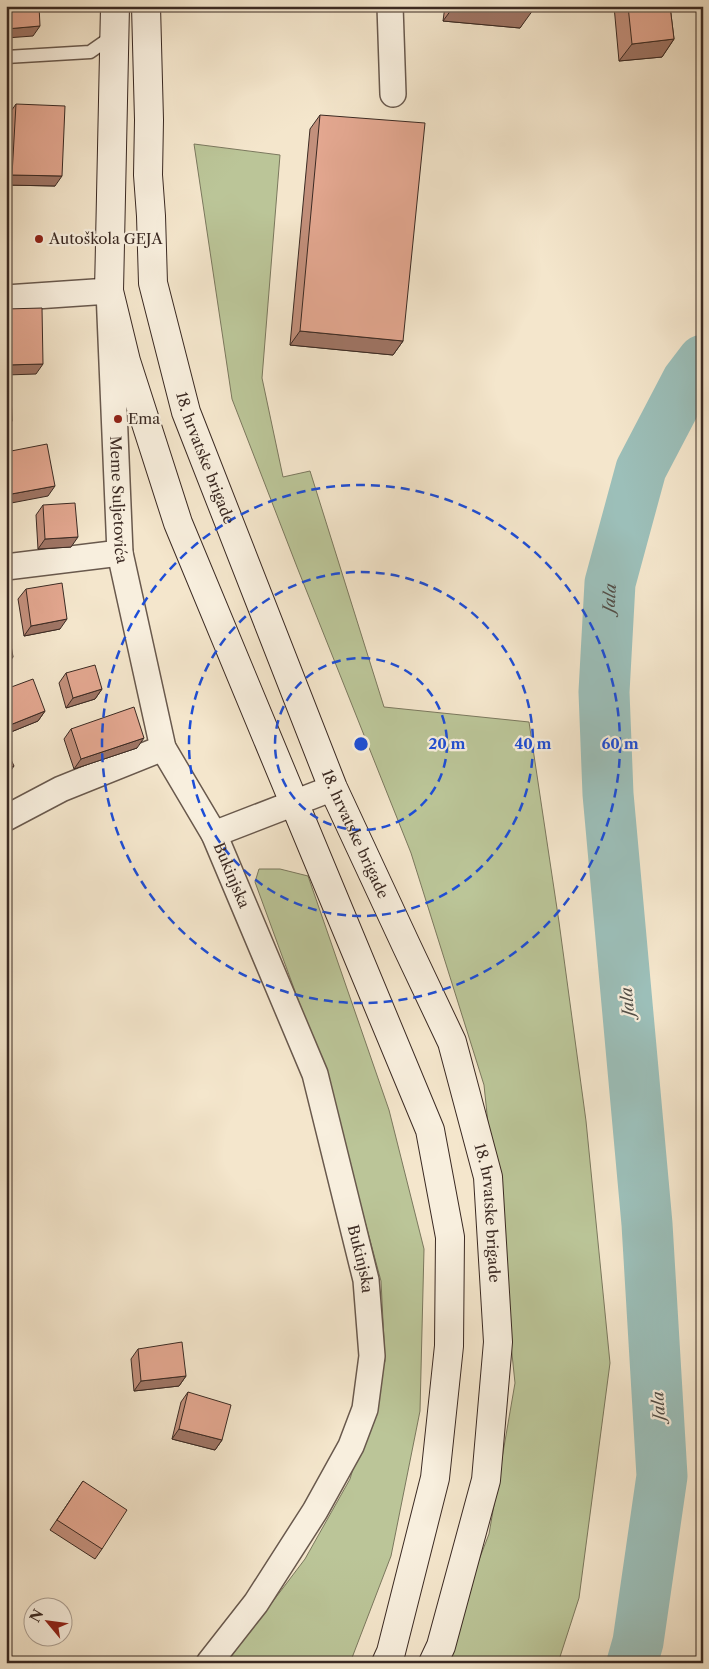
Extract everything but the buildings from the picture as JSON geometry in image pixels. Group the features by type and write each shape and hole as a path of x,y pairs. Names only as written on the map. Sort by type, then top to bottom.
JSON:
{"main road":[{"path":"115,6 109,291 126,361 178,523 430,1130 450,1237 449,1346 435,1478 391,1652 386,1663"},
{"name":"18. hrvatske brigade","path":"146,6 149,120 148,176 153,284 186,412 333,788 452,1042 488,1176 498,1342 486,1480 442,1646 433,1663"}],"street":[{"path":"390,6 393,94"},
{"path":"6,298 109,291"},
{"name":"Meme Suljetovića","path":"109,291 120,553 163,748 214,834"},
{"path":"6,567 120,553"},
{"path":"6,818 61,789 163,748"},
{"path":"214,834 333,788"},
{"name":"Bukinjska","path":"209,1663 256,1602 315,1511 351,1446 365,1409 372,1356 366,1280 314,1074 214,834"}],"lane":[{"path":"6,57 90,52 115,34"}],"green space":[{"path":"194,144 280,155 262,378 283,477 310,471 384,707 529,722 586,1121 610,1363 579,1598 558,1663 439,1663 489,1534 515,1383 484,1085 411,853 232,399"},
{"path":"259,869 280,869 308,876 389,1110 424,1249 420,1411 391,1556 350,1663 226,1663 305,1559 350,1479 385,1361 381,1281 325,1073 255,882"}],"waterway":[{"name":"Jala","path":"632,1663 638,1642 662,1476 647,1224 608,794 604,692 610,583 641,469 687,381 703,360"}],"place":[{"name":"Autoškola GEJA","path":"39,239"},
{"name":"Ema","path":"118,419"}]}
